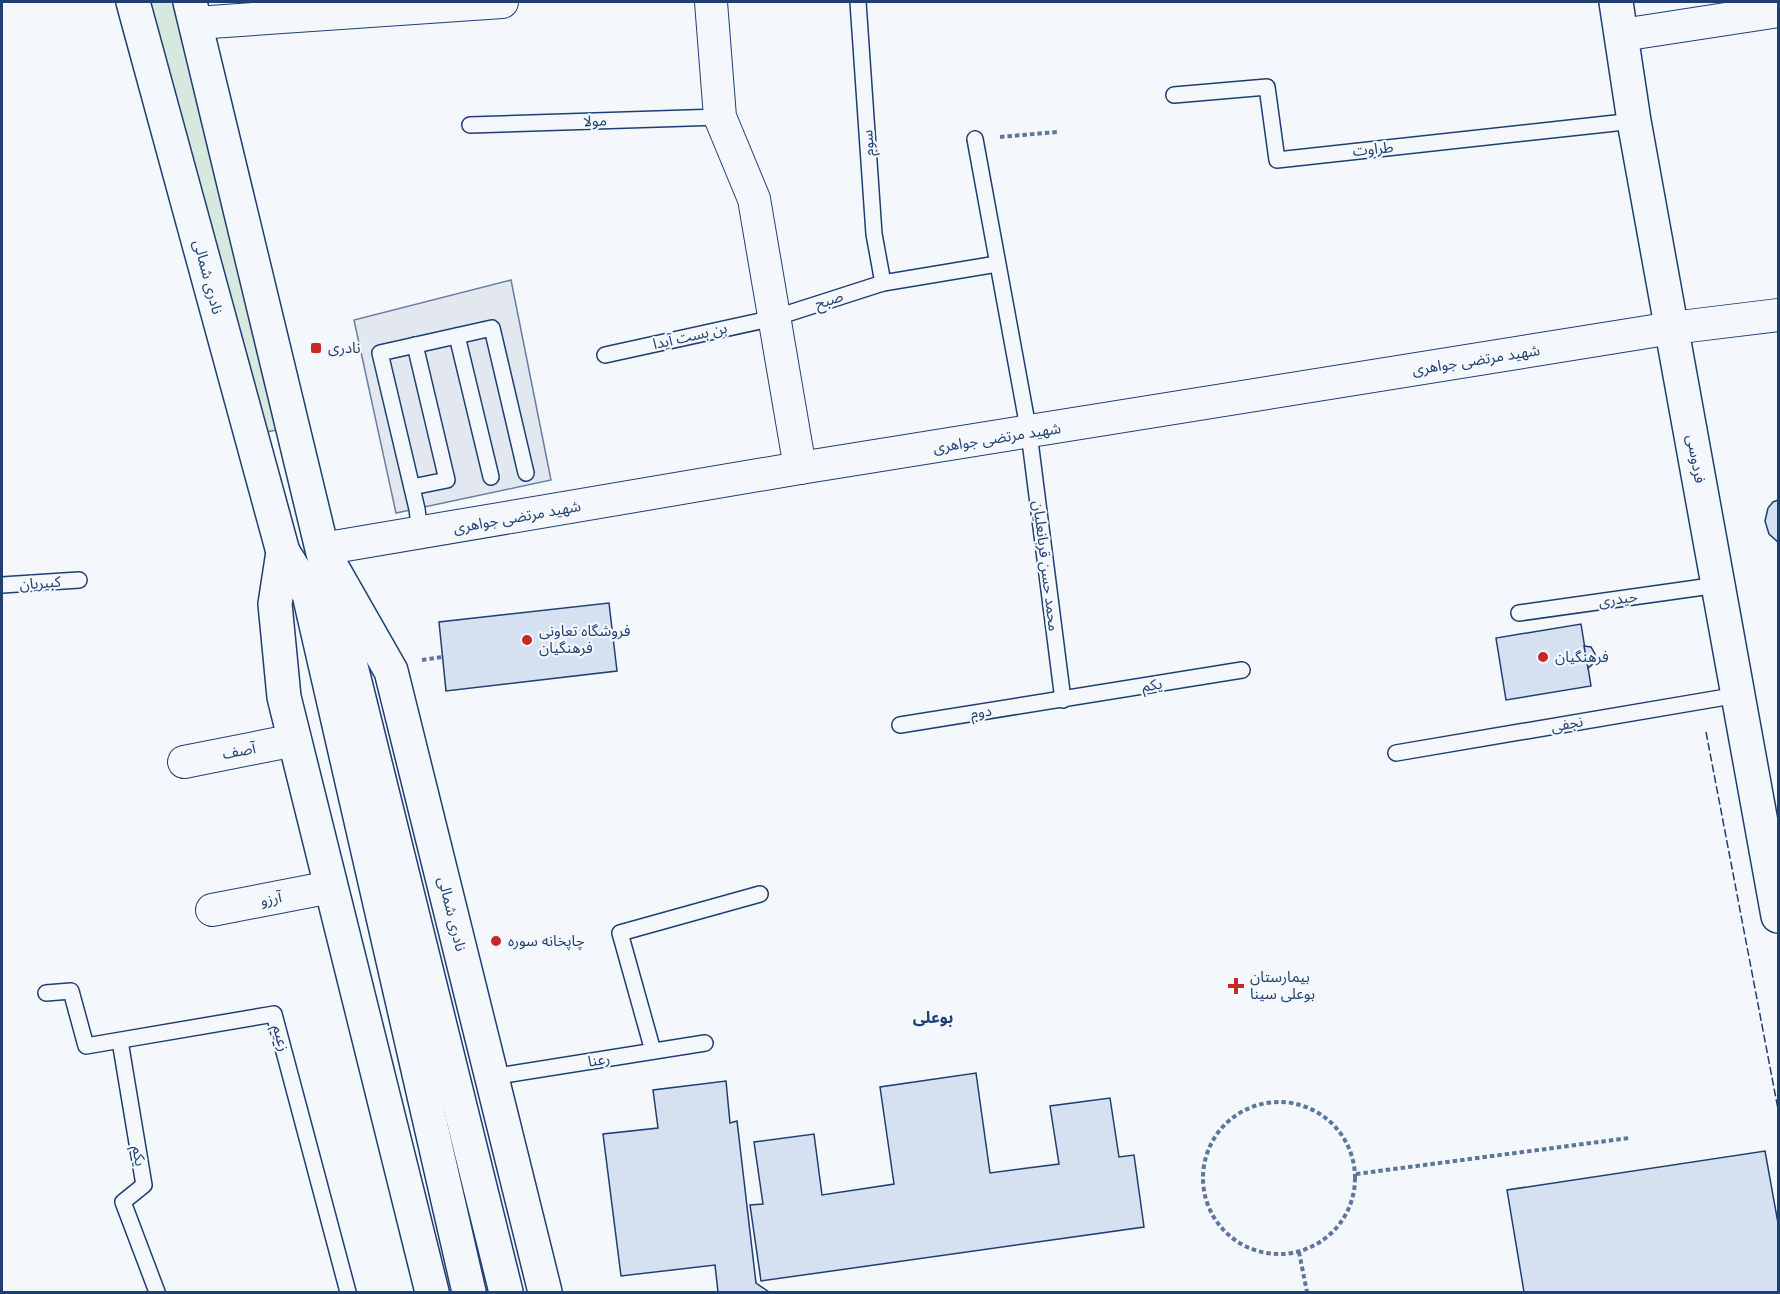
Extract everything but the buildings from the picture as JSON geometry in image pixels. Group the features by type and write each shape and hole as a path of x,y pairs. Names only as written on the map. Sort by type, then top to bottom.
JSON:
{"main road":[{"name":"نادری شمالی","path":"133,2 283,552 309,594 469,1293"},
{"name":"فردوسی","path":"1616,2 1634,121 1779,916"},
{"name":"نادری شمالی","path":"193,12 322,549 506,1293"},
{"name":"نادری شمالی","path":"322,549 391,671 545,1293"},
{"name":"نادری شمالی","path":"283,552 275,604 284,697 432,1293"}],"street":[{"path":"193,12 502,2"},
{"path":"711,2 720,117 754,199 800,468"},
{"path":"1622,35 1779,11"},
{"name":"شهید مرتضی جواهری","path":"322,549 800,468 1672,328 1779,315"},
{"name":"آصف","path":"184,762 294,740"},
{"name":"آرزو","path":"212,910 331,887"}],"lane":[{"name":"سوم","path":"858,2 874,234 883,283"},
{"name":"طراوت","path":"1174,95 1267,87 1277,160 1634,121"},
{"name":"مولا","path":"470,125 720,117"},
{"name":"محمد حسن قربانعلیان","path":"975,139 1029,433 1063,699"},
{"name":"صبح","path":"774,318 883,283 997,264"},
{"name":"بن بست آیدا","path":"606,355 774,318"},
{"path":"420,533 412,487 380,353 492,328 526,473"},
{"path":"457,336 491,477"},
{"path":"412,487 447,480 415,345"},
{"name":"کبیریان","path":"2,585 80,580"},
{"name":"حیدری","path":"1519,613 1718,585"},
{"name":"یکم","path":"1063,699 1242,670"},
{"name":"نجفی","path":"1396,753 1738,694"},
{"name":"دوم","path":"900,725 1063,699"},
{"path":"653,1051 620,933 760,894"},
{"name":"زعیم","path":"46,993 71,991 86,1046 274,1014 348,1293"},
{"name":"یکم","path":"120,1041 144,1185 123,1202 156,1293"},
{"name":"رعنا","path":"492,1077 705,1043"}],"path":[{"path":"975,139 1057,132"},
{"path":"1291,1102 1316,1110 1336,1126 1350,1149 1356,1174 1353,1200 1342,1223 1323,1241 1299,1252 1274,1255 1250,1249 1229,1237 1214,1218 1204,1196 1203,1171 1209,1147 1223,1126 1242,1111 1265,1103 1291,1102"},
{"path":"1356,1174 1629,1138"},
{"path":"1299,1252 1307,1293"}],"shaded area":[{"path":"133,2 190,2 292,427 251,435"},
{"path":"511,280 551,480 396,513 354,320"}],"fence":[{"path":"1706,732 1778,1109"}],"place":[{"name":"نادری","path":"316,348"},
{"name":"فروشگاه تعاونی فرهنگیان","path":"527,640"},
{"name":"فرهنگیان","path":"1543,657"},
{"name":"چاپخانه سوره","path":"496,941"},
{"name":"بیمارستان بوعلی سینا","path":"1236,986"}],"district":[{"name":"بوعلی","path":"933,1017"}]}
